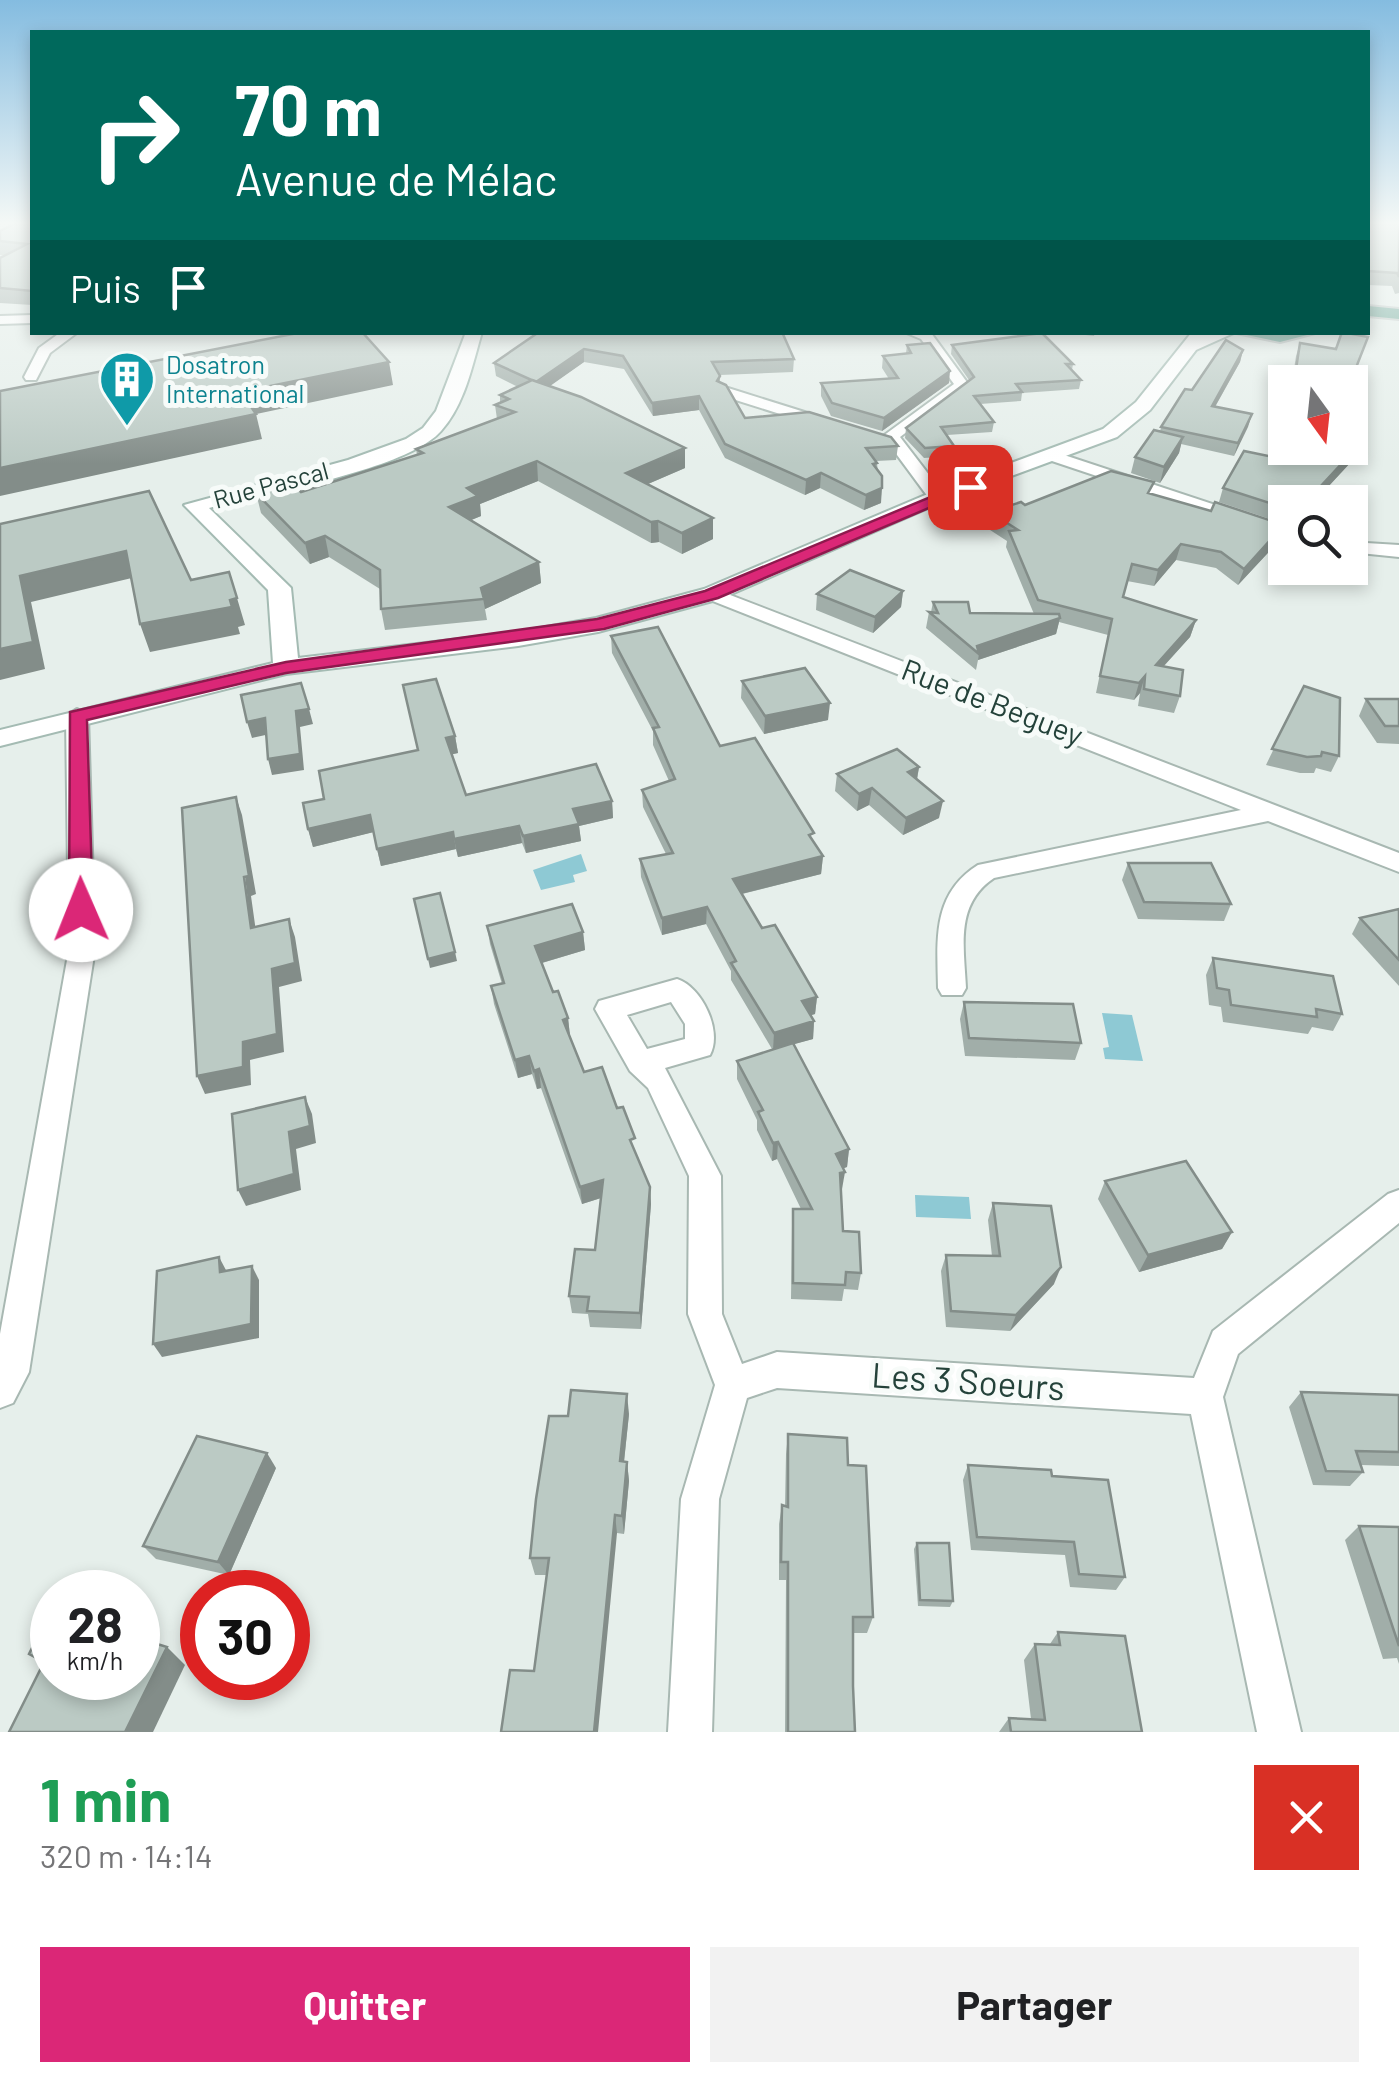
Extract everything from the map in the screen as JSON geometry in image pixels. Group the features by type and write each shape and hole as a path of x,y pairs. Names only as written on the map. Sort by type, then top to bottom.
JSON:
{"main road":[{"path":"1370,311 1399,314"},
{"path":"1370,322 1399,322"},
{"path":"1264,335 1292,335"}],"street":[{"path":"0,320 30,318"},
{"path":"31,377 44,350 66,335"},
{"name":"Rue Pascal","path":"286,667 280,588 194,505 387,454 430,432 450,398 473,335"},
{"path":"922,335 962,385 891,436 938,497"},
{"path":"0,738 286,667 598,625 712,594 938,497 1110,433 1143,406 1196,339"},
{"path":"728,393 842,428"},
{"path":"879,440 898,445"},
{"path":"1052,456 1268,528"},
{"path":"1368,548 1399,551"},
{"name":"Rue de Beguey","path":"712,594 1399,863"},
{"path":"0,1390 10,1372 82,949 77,716"},
{"path":"952,988 950,913 956,894 970,879 987,870 1272,812"},
{"path":"640,1063 659,1080 705,1176 705,1314 733,1385 700,1500 690,1732"},
{"path":"1280,1732 1204,1397 1225,1343 1399,1204"},
{"name":"Les 3 Soeurs","path":"733,1385 777,1370 1204,1397"}],"water":[{"path":"581,854 587,871 573,875 575,882 541,890 533,870"},
{"path":"1102,1013 1132,1015 1143,1061 1105,1059 1103,1048 1109,1047"},
{"path":"915,1195 969,1197 971,1219 916,1217"}],"building":[{"path":"288,335 365,335 389,362 241,392 256,414 0,468 0,391"},
{"path":"535,335 783,335 794,359 712,362 720,376 717,381 726,385 745,418 809,412 891,437 898,446 866,448 877,463 873,464 882,476 882,488 866,495 821,473 806,480 725,444 699,396 652,403 623,356 584,349 536,382 494,363"},
{"path":"1044,335 1073,364 1066,364 1081,380 1016,384 1022,392 974,396 994,422 941,427 954,446 925,448 906,428 974,377 952,345"},
{"path":"1341,335 1368,337 1357,365 1297,365 1300,343 1336,349"},
{"path":"1226,340 1243,350 1212,406 1252,414 1238,443 1161,427 1185,389 1192,390"},
{"path":"930,343 950,371 884,418 832,403 821,383 898,378 883,356 911,353 907,345"},
{"path":"532,380 581,397 685,448 626,473 713,518 682,533 658,521 651,522 537,461 467,488 478,496 449,507 539,562 481,588 484,599 381,609 380,570 325,536 305,543 256,493 291,482 301,492 423,453 416,449 515,412 495,405 509,399 500,395"},
{"path":"1154,430 1183,437 1164,467 1135,457"},
{"path":"1244,451 1268,456 1268,465 1340,465 1322,485 1268,485 1268,503 1223,488"},
{"path":"1111,471 1154,482 1148,493 1211,511 1215,502 1268,520 1268,543 1244,569 1221,552 1181,544 1158,570 1132,564 1123,597 1196,620 1156,665 1183,670 1180,696 1144,689 1145,676 1139,683 1100,676 1112,619 1038,600 1009,531 1018,530 990,512 1021,502 1025,505"},
{"path":"149,491 191,580 229,572 237,598 230,600 232,607 140,624 126,551 20,576 33,642 0,649 0,524"},
{"path":"850,570 903,591 875,617 817,594"},
{"path":"933,602 968,602 970,613 1059,614 1060,618 977,646 979,654 929,612 938,613"},
{"path":"658,627 720,746 755,738 814,833 809,835 823,856 733,879 762,928 775,925 817,997 802,1001 814,1021 774,1033 731,963 736,961 707,907 662,918 640,859 673,853 642,790 675,779 653,728 659,727 611,636"},
{"path":"805,668 830,703 765,716 742,681"},
{"path":"436,679 455,736 446,738 466,795 596,764 612,801 573,809 579,824 523,836 519,826 454,839 453,832 377,849 370,815 308,829 303,803 324,799 319,771 418,750 403,685"},
{"path":"301,683 309,709 296,711 300,754 268,759 265,718 247,722 241,695"},
{"path":"1304,686 1340,698 1339,756 1322,752 1321,756 1307,757 1272,749"},
{"path":"1366,699 1399,699 1399,726 1385,726"},
{"path":"897,749 919,767 908,772 943,801 906,818 872,788 859,794 837,774"},
{"path":"236,797 249,876 244,877 251,928 289,919 295,963 272,969 277,1034 243,1042 243,1067 197,1076 182,808"},
{"path":"1128,863 1211,863 1231,904 1144,902"},
{"path":"440,893 455,952 428,959 414,899"},
{"path":"572,904 583,932 535,946 553,992 558,991 568,1018 563,1020 584,1072 602,1067 617,1108 623,1107 635,1138 630,1140 650,1187 640,1313 587,1311 589,1297 569,1296 575,1249 595,1250 603,1180 580,1187 539,1069 534,1071 529,1056 515,1060 491,986 504,983 487,926"},
{"path":"1399,909 1399,960 1360,918"},
{"path":"1213,958 1333,976 1342,1014 1316,1009 1317,1017 1231,1005 1229,990 1217,988"},
{"path":"964,1002 1073,1004 1081,1043 969,1038"},
{"path":"793,1043 849,1149 836,1154 845,1172 840,1173 843,1231 859,1232 861,1273 846,1272 845,1285 793,1283 793,1209 812,1209 778,1142 773,1143 758,1112 763,1110 737,1061"},
{"path":"305,1097 310,1126 289,1132 294,1174 238,1190 232,1114"},
{"path":"1186,1161 1232,1232 1148,1255 1105,1181"},
{"path":"993,1203 1051,1206 1061,1267 1016,1315 951,1311 946,1255 1000,1256"},
{"path":"219,1257 220,1272 252,1266 251,1324 153,1344 157,1271"},
{"path":"571,1390 627,1394 620,1461 627,1462 622,1516 615,1515 594,1732 501,1732 510,1670 534,1671 549,1558 530,1558 536,1499 549,1416 568,1416"},
{"path":"1301,1392 1399,1395 1399,1452 1356,1451 1363,1472 1326,1471"},
{"path":"788,1434 847,1438 848,1465 866,1466 873,1617 853,1617 855,1732 788,1732 788,1562 781,1562 782,1505 788,1507"},
{"path":"197,1436 267,1453 218,1562 143,1546"},
{"path":"968,1465 1051,1470 1052,1476 1108,1480 1125,1577 1079,1574 1074,1542 977,1537"},
{"path":"1359,1526 1399,1527 1399,1646"},
{"path":"917,1543 949,1543 953,1601 920,1600"},
{"path":"1058,1632 1125,1636 1142,1732 1011,1732 1009,1718 1045,1720 1035,1644 1060,1645"},
{"path":"30,1690 30,1700 141,1700 125,1732 9,1732"}],"place":[{"name":"Dosatron International","path":"127,428"}],"route":[{"path":"81,910 77,716 286,667 598,625 712,594 860,529 970,487"}]}
